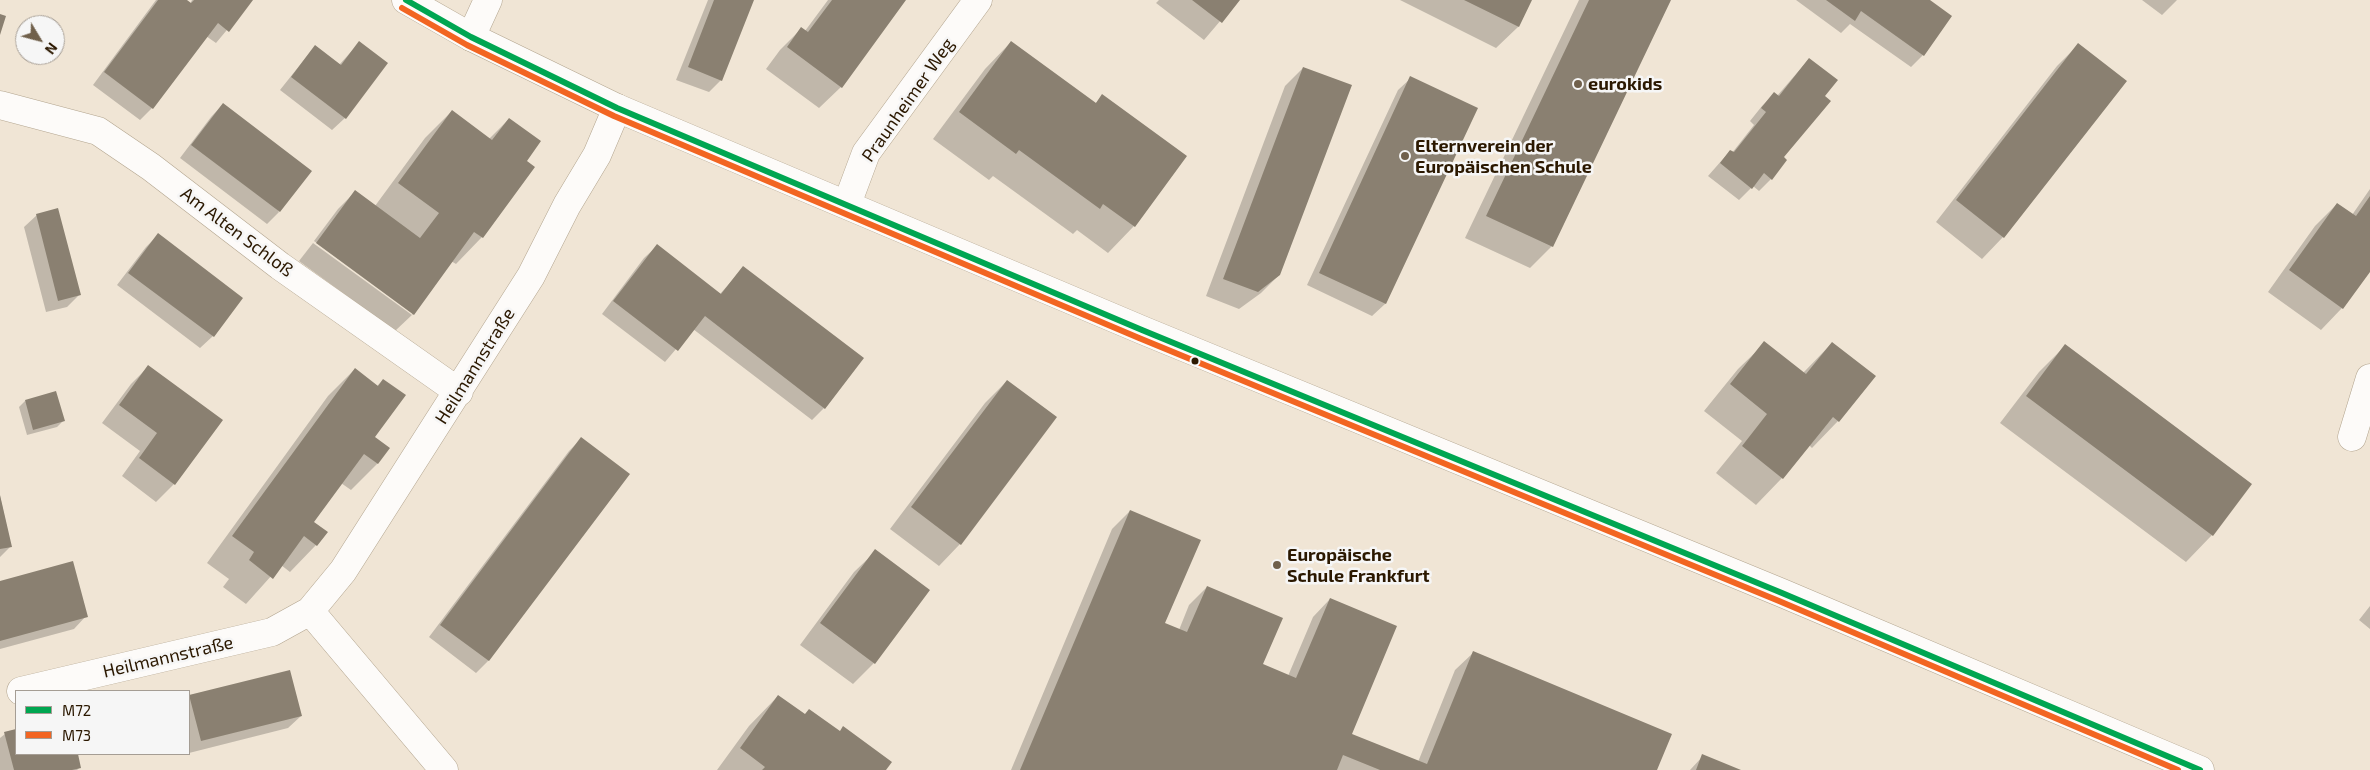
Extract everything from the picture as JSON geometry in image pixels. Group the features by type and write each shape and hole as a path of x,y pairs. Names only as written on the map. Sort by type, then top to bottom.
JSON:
{"street":[{"path":"406,0 471,37 618,108 1142,330 1782,593 2200,770"},
{"path":"471,37 488,0"},
{"name":"Praunheimer Weg","path":"847,204 866,154 978,0"},
{"name":"Am Alten Schloß","path":"0,104 98,131 151,167 280,266 459,392"},
{"name":"Heilmannstraße","path":"25,690 272,632 310,611 343,571 459,392 531,276 567,205 597,155 618,108"},
{"path":"2352,437 2370,378"},
{"path":"310,611 444,770"},
{"path":"0,696 15,692"}],"building":[{"path":"158,0 187,0 191,3 194,0 253,0 229,32 218,23 153,109 104,72"},
{"path":"714,0 754,0 722,81 688,67"},
{"path":"832,0 906,0 842,88 787,47 801,27 808,32"},
{"path":"1192,0 1240,0 1222,23"},
{"path":"1464,0 1532,0 1519,27"},
{"path":"1589,0 1671,0 1553,247 1486,216"},
{"path":"1826,0 1930,0 1952,16 1924,56 1861,11 1855,21"},
{"path":"0,14 6,16 0,35"},
{"path":"359,41 388,63 346,119 291,77 315,45 341,65"},
{"path":"1011,41 1096,103 1102,94 1187,156 1135,227 1103,204 1100,209 1019,150 1016,154 959,112"},
{"path":"2078,43 2127,81 2004,238 1956,200"},
{"path":"1809,58 1838,80 1825,96 1831,101 1784,157 1787,160 1772,180 1764,173 1752,189 1720,163 1730,150 1734,152 1766,112 1761,108 1774,92 1779,96"},
{"path":"1303,67 1352,85 1280,275 1258,292 1223,279"},
{"path":"1410,76 1478,108 1386,304 1319,273"},
{"path":"223,103 312,171 280,212 191,145"},
{"path":"452,110 492,140 509,118 541,141 527,161 535,167 483,238 474,232 414,315 316,243 355,190 420,238 439,213 398,183"},
{"path":"2370,196 2370,272 2343,309 2289,270 2337,203 2356,216"},
{"path":"58,208 81,295 58,301 36,214"},
{"path":"158,233 243,298 214,337 128,273"},
{"path":"657,244 721,294 743,266 864,358 825,409 705,316 678,351 613,301"},
{"path":"1764,341 1806,374 1832,342 1876,376 1839,422 1833,417 1783,479 1742,446 1767,414 1730,384"},
{"path":"2065,344 2252,484 2213,536 2026,396"},
{"path":"148,365 223,420 175,485 139,458 157,433 119,405"},
{"path":"355,368 378,386 383,379 406,395 375,437 390,448 378,464 364,454 314,522 328,532 317,546 304,536 273,579 249,560 254,552 232,536"},
{"path":"1007,380 1057,417 961,545 911,507"},
{"path":"56,391 65,421 33,430 25,400"},
{"path":"581,437 630,474 489,661 440,625"},
{"path":"0,495 12,547 0,549"},
{"path":"1130,510 1201,540 1165,623 1187,632 1207,586 1283,618 1263,664 1296,678 1330,598 1397,626 1352,734 1427,764 1473,651 1672,734 1657,770 1380,770 1343,755 1337,770 1020,770"},
{"path":"875,549 930,590 875,664 820,623"},
{"path":"73,561 88,617 0,641 0,581"},
{"path":"290,670 302,716 201,741 190,695"},
{"path":"778,695 805,714 809,709 840,731 843,726 892,762 886,770 762,770 765,767 740,748"},
{"path":"15,729 15,755 78,755 81,768 72,770 14,770 4,732"},
{"path":"1702,754 1741,770 1696,770"}],"transit line":[{"name":"M72","path":"406,0 471,37 617,108 1142,330 1782,593 2200,770"},
{"name":"M73","path":"402,8 467,45 614,116 1139,338 1779,601 2178,770"}],"place":[{"name":"eurokids","path":"1578,84"},
{"name":"Elternverein der Europäischen Schule","path":"1405,156"},
{"name":"Europäische Schule Frankfurt","path":"1277,565"}]}
